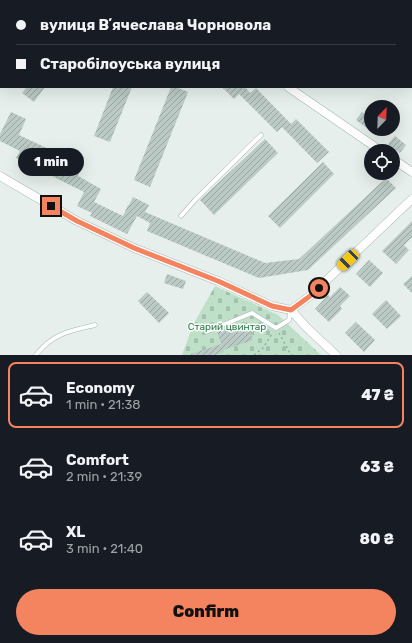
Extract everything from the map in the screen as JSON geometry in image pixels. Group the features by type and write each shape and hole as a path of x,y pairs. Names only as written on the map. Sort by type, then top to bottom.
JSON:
{"street":[{"path":"289,88 371,144"},
{"path":"400,164 412,172"},
{"path":"0,176 77,221 134,248 218,281 272,306 291,310 306,327 336,355"},
{"path":"291,310 310,296 412,199"}],"lane":[{"path":"182,216 196,199 261,135"},
{"path":"208,331 252,313 276,328 289,320 291,310"},
{"path":"36,355 59,334 95,325"}],"path":[{"path":"254,355 263,348 276,328 291,355"}],"green space":[{"name":"Старий цвинтар","path":"215,286 278,315 321,355 182,355 193,325"}],"building":[{"path":"26,88 44,88 34,102 22,93"},
{"path":"113,88 132,88 110,142 94,136"},
{"path":"171,88 178,88 188,92 150,187 134,180"},
{"path":"223,88 246,88 250,93 256,88 291,124 296,119 329,152 317,163 282,127 277,132 239,94 234,99"},
{"path":"11,112 26,119 19,135 59,154 56,160 80,171 78,176 101,189 94,202 123,216 133,197 149,205 145,212 265,263 299,259 384,180 388,180 396,188 308,270 259,278 147,231 150,223 137,216 127,234 90,216 92,213 77,206 84,192 16,158 20,151 0,141 0,134"},
{"path":"362,112 364,114 364,126 356,120"},
{"path":"395,136 406,145 400,153 400,144 388,144"},
{"path":"265,139 278,153 214,215 200,200"},
{"path":"323,162 334,174 280,228 268,216"},
{"path":"412,221 412,237 404,245 409,250 396,264 382,251"},
{"path":"369,260 383,273 370,287 356,274"},
{"path":"167,274 186,281 183,289 164,283"},
{"path":"412,276 412,293 403,284"},
{"path":"340,287 350,296 340,306 342,309 329,322 315,309 328,295 330,297"},
{"path":"147,292 169,313 159,323 138,301"},
{"path":"386,300 401,316 387,329 372,314"},
{"path":"247,322 253,340 223,350 224,352 215,355 191,355 221,344 223,349 217,332"},
{"path":"356,322 375,340 364,352 345,333"}],"route":[{"path":"51,206 77,221 134,248 218,281 272,306 291,310 319,288"}]}
